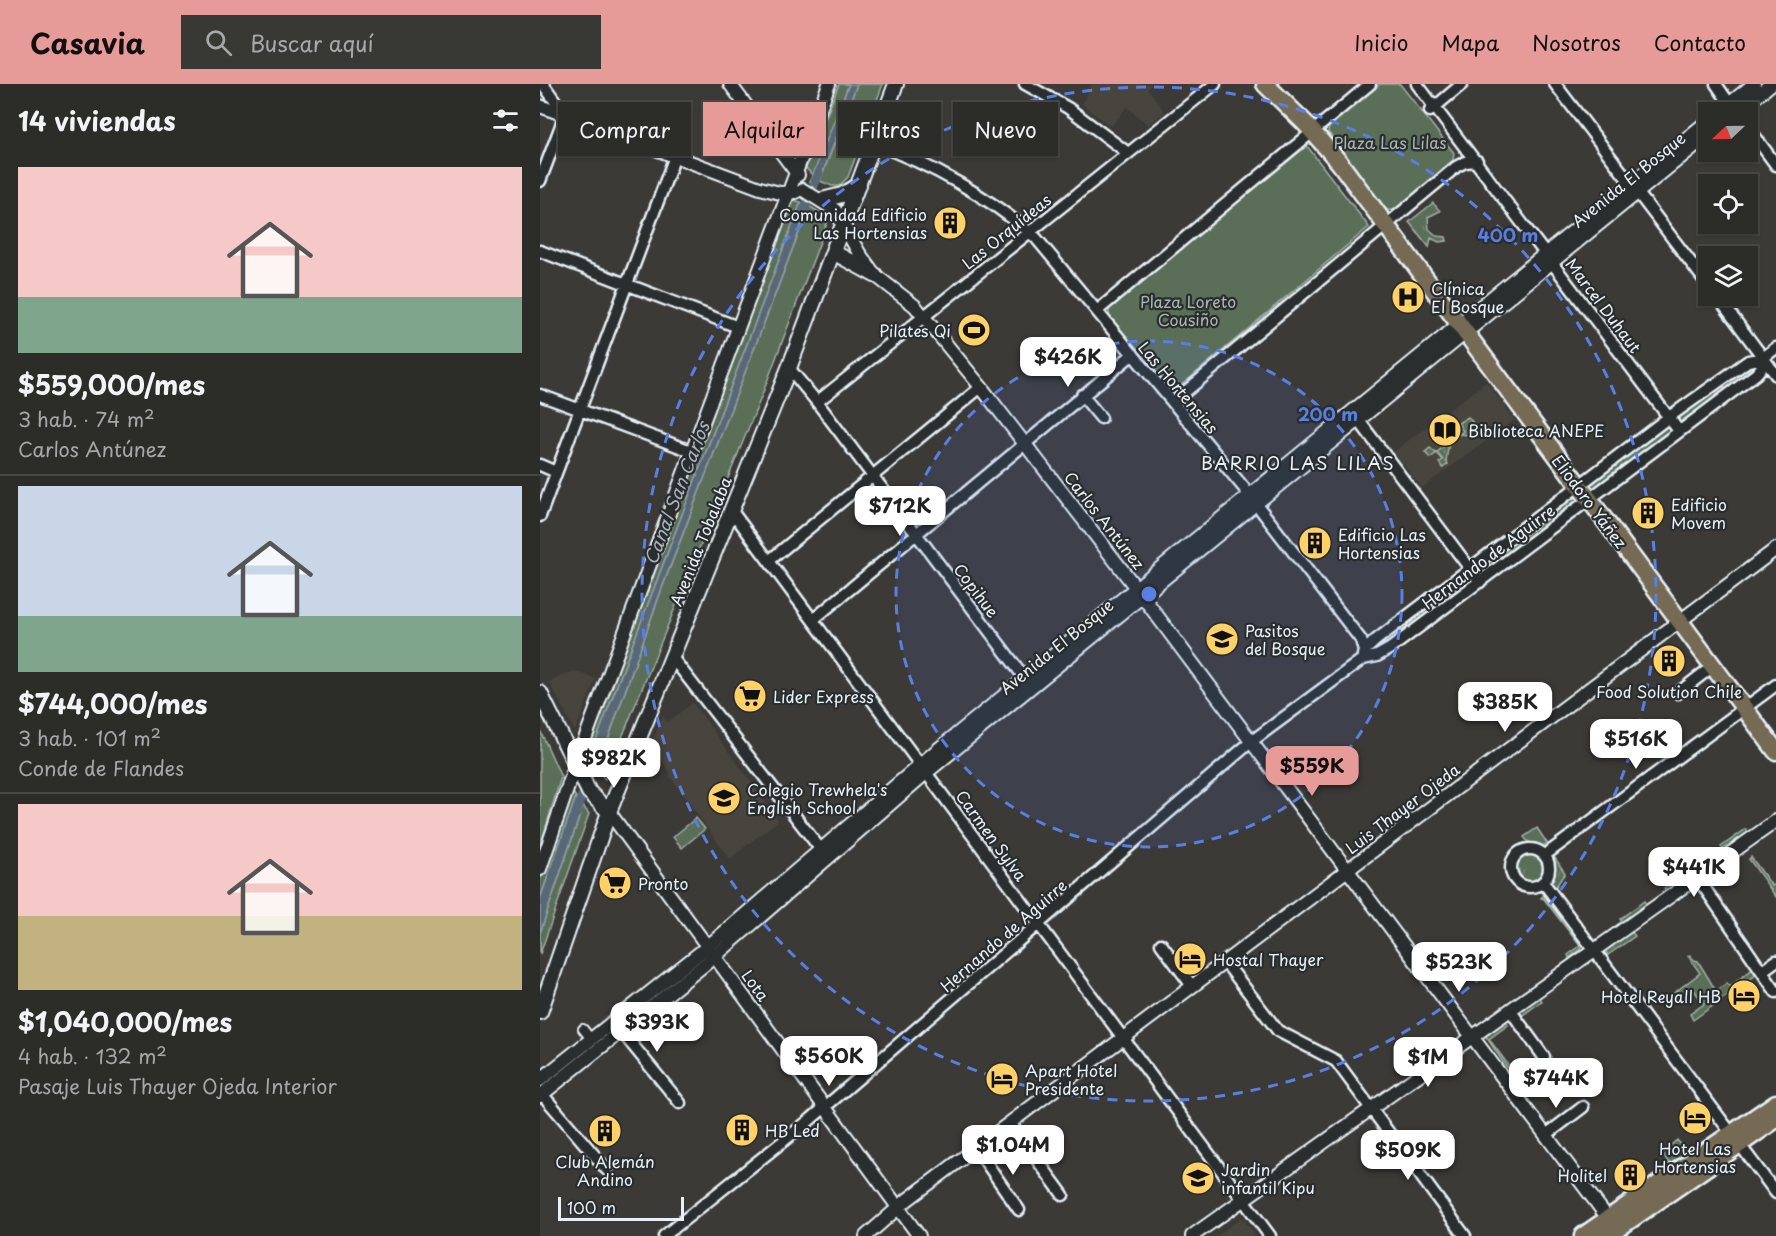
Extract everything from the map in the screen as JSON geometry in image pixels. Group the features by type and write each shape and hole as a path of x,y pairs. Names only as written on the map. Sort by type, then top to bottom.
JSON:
{"main road":[{"name":"Avenida Tobalaba","path":"889,102 896,84"},
{"name":"Eliodoro Yáñez","path":"1265,84 1313,132 1385,225 1776,752"},
{"name":"Avenida Tobalaba","path":"540,1012 609,812 789,368 870,156"},
{"path":"811,195 842,195 859,185"},
{"path":"833,252 876,275"},
{"name":"Lota","path":"540,693 585,778 609,812"},
{"path":"1583,1236 1613,1230 1736,1139 1776,1103"},
{"path":"1736,1139 1776,1119"}],"street":[{"path":"543,84 558,105"},
{"path":"730,84 811,195"},
{"path":"540,869 585,778 691,451 829,84"},
{"path":"1025,84 1068,108 1128,153"},
{"name":"Las Orquídeas","path":"817,402 1215,84"},
{"path":"1097,311 1370,84"},
{"path":"1409,84 1432,110 1458,149 1460,160 1456,167"},
{"name":"Marcel Duhaut","path":"1417,84 1432,110 1477,161 1679,430"},
{"path":"1432,110 1462,84"},
{"path":"1556,84 1698,272"},
{"path":"1716,84 1728,102"},
{"path":"1740,102 1754,84"},
{"path":"1745,102 1771,84"},
{"path":"540,105 558,112"},
{"name":"Avenida El Bosque","path":"541,1095 617,1026 711,952 924,768 1463,329 1634,188 1698,130"},
{"path":"540,181 558,133"},
{"path":"1758,141 1776,165"},
{"name":"Avenida El Bosque","path":"1634,188 1698,142"},
{"path":"540,516 675,156 760,188 811,195"},
{"name":"Las Hortensias","path":"904,156 973,193 1029,232 1253,500 1361,640 1364,655"},
{"path":"1173,402 1456,167 1465,162 1477,161"},
{"name":"Carlos Antúnez","path":"811,195 835,210 859,253 876,275 905,296 924,316 981,387 1252,741 1546,1135 1613,1230"},
{"path":"540,251 738,327"},
{"path":"1724,306 1776,375"},
{"name":"Hernando de Aguirre","path":"1364,655 1387,651 1480,582 1669,417 1748,361 1763,358 1776,348"},
{"path":"814,619 1133,354"},
{"name":"Hernando de Aguirre","path":"664,1236 825,1107 1252,741 1364,655 1470,568 1679,430 1756,374 1762,367 1763,358"},
{"name":"Copihue","path":"789,368 1028,683"},
{"path":"770,560 981,387"},
{"path":"540,395 691,451"},
{"path":"1082,395 1101,418"},
{"path":"1356,416 1480,582"},
{"path":"540,465 556,472"},
{"name":"Carmen Sylva","path":"731,510 1270,1236"},
{"name":"Luis Thayer Ojeda","path":"866,1236 898,1208 1010,1123 1776,549"},
{"path":"671,656 824,854"},
{"path":"1678,693 1713,666"},
{"path":"1545,855 1776,685"},
{"name":"Lota","path":"609,812 919,1236"},
{"path":"1192,1236 1374,1109 1776,820"},
{"path":"1534,848 1545,855 1549,872 1543,882 1537,886 1524,886 1514,879 1510,866 1521,850 1534,848"},
{"path":"1697,877 1776,992"},
{"path":"1543,882 1776,1193"},
{"path":"1161,944 1192,987"},
{"path":"1762,971 1776,961"},
{"path":"1225,962 1278,1031 1336,1061 1374,1109 1465,1236"},
{"path":"1510,1010 1544,1057"},
{"path":"617,1026 680,1103"},
{"name":"Avenida El Bosque","path":"543,1077 587,1034 617,1026"},
{"path":"543,1077 541,1095 607,1170"},
{"path":"1546,1135 1583,1107"},
{"path":"1010,1123 1063,1196"},
{"path":"976,1149 1020,1210"}],"shaded area":[{"path":"1092,84 1152,84 1148,89 1165,112 1148,125 1127,107 1111,127 1082,104"},
{"path":"1486,382 1515,420 1422,488 1393,452"},
{"path":"573,671 596,679 575,731 549,682"},
{"name":"Colegio Trewhela's English School","path":"693,703 779,820 730,859 669,776 671,774 651,745 663,716 667,722"},
{"path":"1242,1217 1256,1236 1217,1236"}],"green space":[{"path":"839,84 849,84 842,102 838,102 838,112 826,143 826,117"},
{"path":"857,84 883,84 876,102 850,102"},
{"name":"Plaza Las Lilas","path":"1380,84 1400,84 1454,153 1453,160 1395,210 1387,210 1384,207 1328,132 1329,127"},
{"path":"838,134 838,156 856,156 848,177 839,186 820,181"},
{"name":"Plaza Loreto Cousiño","path":"1307,146 1369,227 1178,388 1170,389 1109,318 1109,309 1149,273"},
{"path":"811,156 821,156 813,176 806,168"},
{"path":"790,199 801,202 589,759 586,751"},
{"path":"1433,203 1440,211 1428,217 1429,229 1437,236 1446,237 1447,241 1439,242 1431,238 1429,247 1409,222"},
{"path":"809,206 829,218 762,395 605,779 597,770 662,588"},
{"path":"1754,363 1756,369 1573,503 1384,648 1372,653 1381,642 1569,498"},
{"path":"1468,417 1477,428 1468,435 1460,434 1449,443 1446,461 1448,464 1443,468 1439,463 1443,460 1437,453 1430,458 1425,452 1430,448 1436,453 1463,431 1458,423"},
{"path":"540,730 561,777 540,847"},
{"path":"571,790 576,797 540,899 540,880"},
{"path":"583,806 589,814 540,954 540,933"},
{"path":"696,818 705,829 682,848 673,837"},
{"path":"1537,828 1547,843 1541,847 1528,842 1524,837"},
{"path":"1746,829 1750,834 1725,852 1721,847"},
{"path":"1530,854 1540,858 1544,868 1540,878 1530,882 1520,878 1516,868 1520,858"},
{"path":"1710,855 1713,860 1667,893 1664,888"},
{"path":"1751,857 1772,886 1776,884 1776,897 1749,859"},
{"path":"1555,858 1565,873 1555,888 1551,883 1555,873 1552,860"},
{"path":"1543,896 1581,945 1581,949 1569,958 1568,955 1580,946 1541,898"},
{"path":"1644,901 1647,906 1623,923 1620,919"},
{"path":"1631,931 1635,936 1608,955 1605,950"},
{"path":"1688,956 1698,961 1716,991 1727,983 1730,986 1753,969 1756,975 1693,1020 1690,1014 1704,1004 1694,990 1679,1000 1674,993 1700,973"},
{"path":"1539,996 1542,1001 1516,1020 1513,1015"},
{"path":"1506,1021 1508,1025 1489,1039 1509,1066 1507,1068 1485,1035"},
{"path":"1677,1140 1687,1152 1670,1164 1661,1153"}],"water":[{"path":"849,84 857,84 850,102 842,102"},
{"path":"838,112 838,133 818,185 810,182 820,156 826,156 826,142"},
{"path":"801,202 809,206 662,588 597,770 589,759"},
{"path":"576,797 583,806 540,933 540,899"}],"waterway":[{"name":"Canal San Carlos","path":"802,216 819,173"},
{"name":"Canal San Carlos","path":"576,814 597,753"}],"place":[{"name":"Comunidad Edificio Las Hortensias","path":"950,223"},
{"name":"Clínica El Bosque","path":"1408,297"},
{"name":"Pilates Qi","path":"974,330"},
{"name":"Biblioteca ANEPE","path":"1445,430"},
{"name":"Edificio Movem","path":"1648,513"},
{"name":"Edificio Las Hortensias","path":"1315,543"},
{"name":"Pasitos del Bosque","path":"1222,639"},
{"name":"Food Solution Chile","path":"1669,661"},
{"name":"Lider Express","path":"750,696"},
{"name":"Colegio Trewhela's English School","path":"724,798"},
{"name":"Pronto","path":"615,883"},
{"name":"Hostal Thayer","path":"1190,959"},
{"name":"Hotel Reyall HB","path":"1744,996"},
{"name":"Apart Hotel Presidente","path":"1002,1079"},
{"name":"Hotel Las Hortensias","path":"1695,1118"},
{"name":"HB Led","path":"742,1130"},
{"name":"Club Alemán Andino","path":"605,1131"},
{"name":"Holitel","path":"1630,1175"},
{"name":"Jardin infantil Kipu","path":"1198,1178"}],"district":[{"name":"BARRIO LAS LILAS","path":"1298,462"}]}
